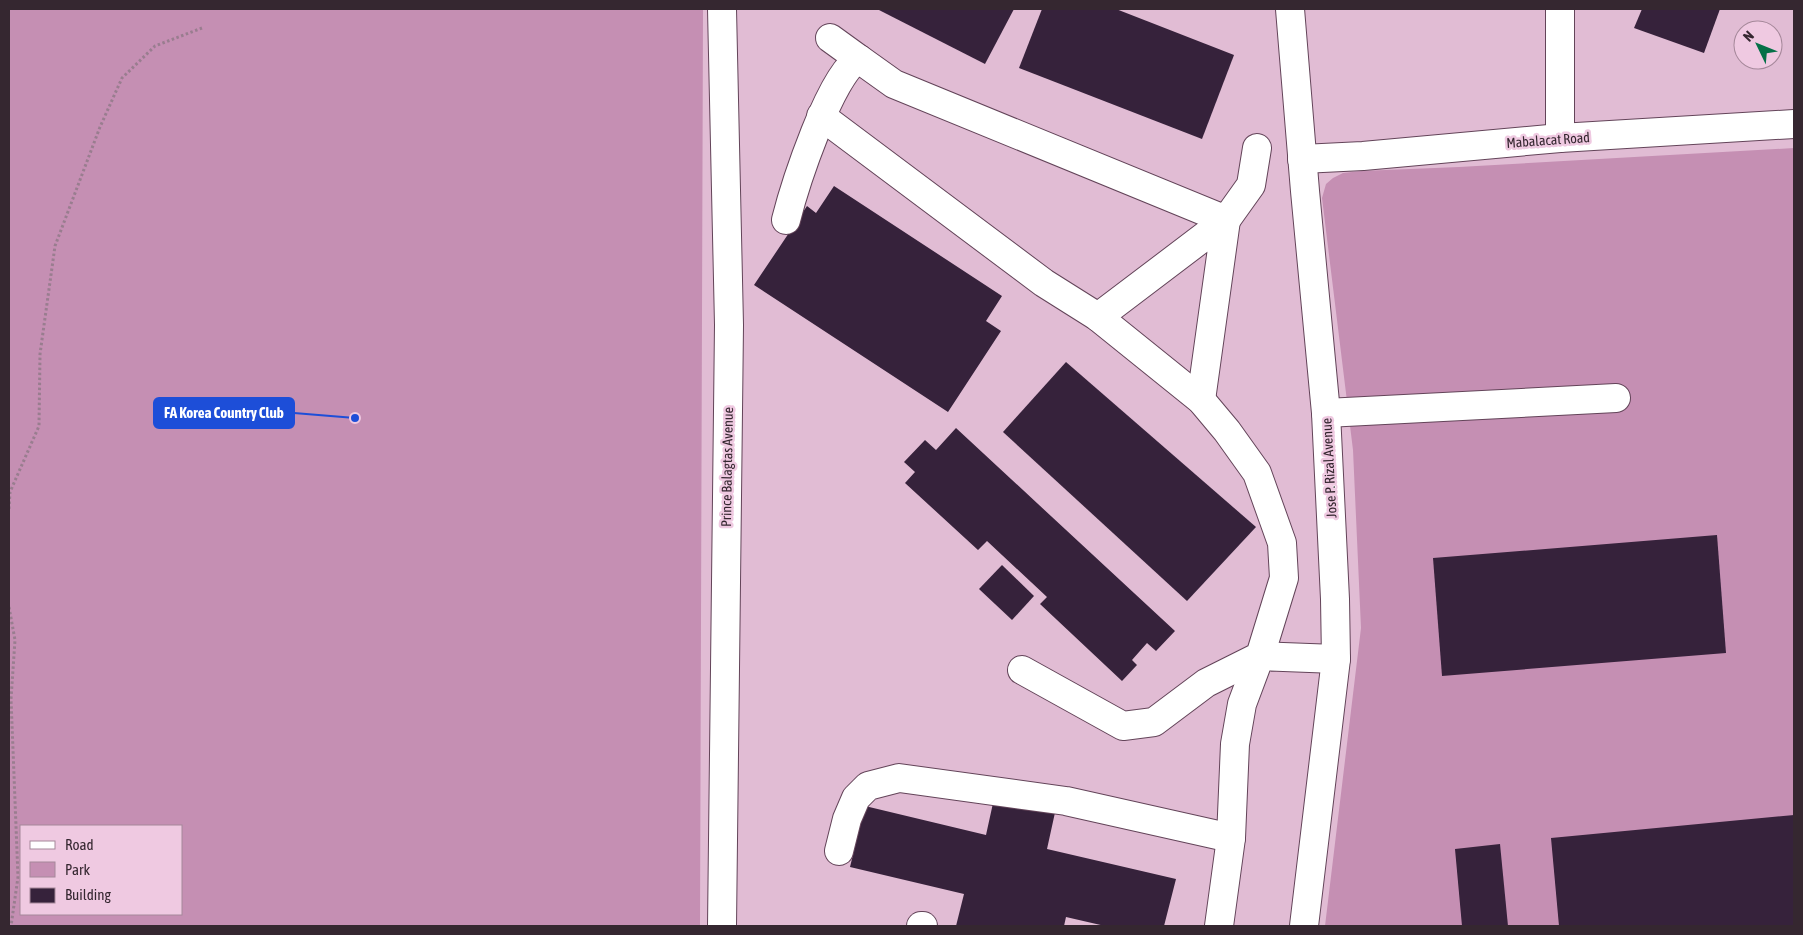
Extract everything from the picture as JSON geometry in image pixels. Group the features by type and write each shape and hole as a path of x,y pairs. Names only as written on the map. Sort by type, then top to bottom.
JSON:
{"street":[{"name":"Prince Balagtas Avenue","path":"722,9 729,324 722,926"},
{"name":"Jose P. Rizal Avenue","path":"1290,9 1326,413 1336,659 1304,926"},
{"path":"1560,9 1560,138"},
{"path":"830,38 894,84 1226,220"},
{"path":"786,220 792,193 821,116 844,73 852,62 859,59"},
{"path":"821,116 1044,283 1098,317 1201,400 1227,430 1256,473 1282,543 1284,578 1260,656 1242,704 1235,744 1231,838 1220,926"},
{"name":"Mabalacat Road","path":"1302,159 1363,156 1560,138 1794,124"},
{"path":"1098,317 1226,220 1251,185 1257,148"},
{"path":"1201,400 1226,220"},
{"path":"1326,413 1616,398"},
{"path":"1022,670 1123,726 1154,722 1206,683 1260,656 1336,659"},
{"path":"839,851 847,819 856,798 868,786 899,778 1066,801 1231,838"}],"path":[{"path":"9,509 10,493 39,426 40,354 55,246 100,127 122,78 155,46 202,28"},
{"path":"9,606 15,640 12,699 18,877 11,926"}],"green space":[{"path":"9,9 703,9 700,926 9,926"},
{"path":"1794,148 1794,926 1325,926 1361,628 1353,450 1322,198 1326,184 1343,173 1361,171"}],"building":[{"path":"877,9 1014,9 985,64"},
{"path":"1042,9 1116,9 1234,55 1202,139 1019,68"},
{"path":"1642,9 1720,9 1704,53 1634,28"},
{"path":"834,186 1002,296 986,321 1001,331 948,412 754,285 807,206 816,213"},
{"path":"1066,362 1256,527 1187,601 1003,432"},
{"path":"956,428 1175,631 1156,651 1147,643 1132,660 1137,665 1122,681 1040,604 1047,597 987,541 978,550 905,483 915,472 904,462 925,440 936,450"},
{"path":"1717,535 1726,653 1442,676 1433,558"},
{"path":"1002,565 1034,596 1012,620 979,589"},
{"path":"995,794 1056,808 1047,849 1176,879 1164,926 1105,926 1066,917 1064,926 956,926 964,894 850,867 865,806 986,835"},
{"path":"1794,815 1794,926 1559,926 1551,838"},
{"path":"1500,844 1508,926 1462,926 1455,849"}],"place":[{"name":"FA Korea Country Club","path":"355,418"}]}
